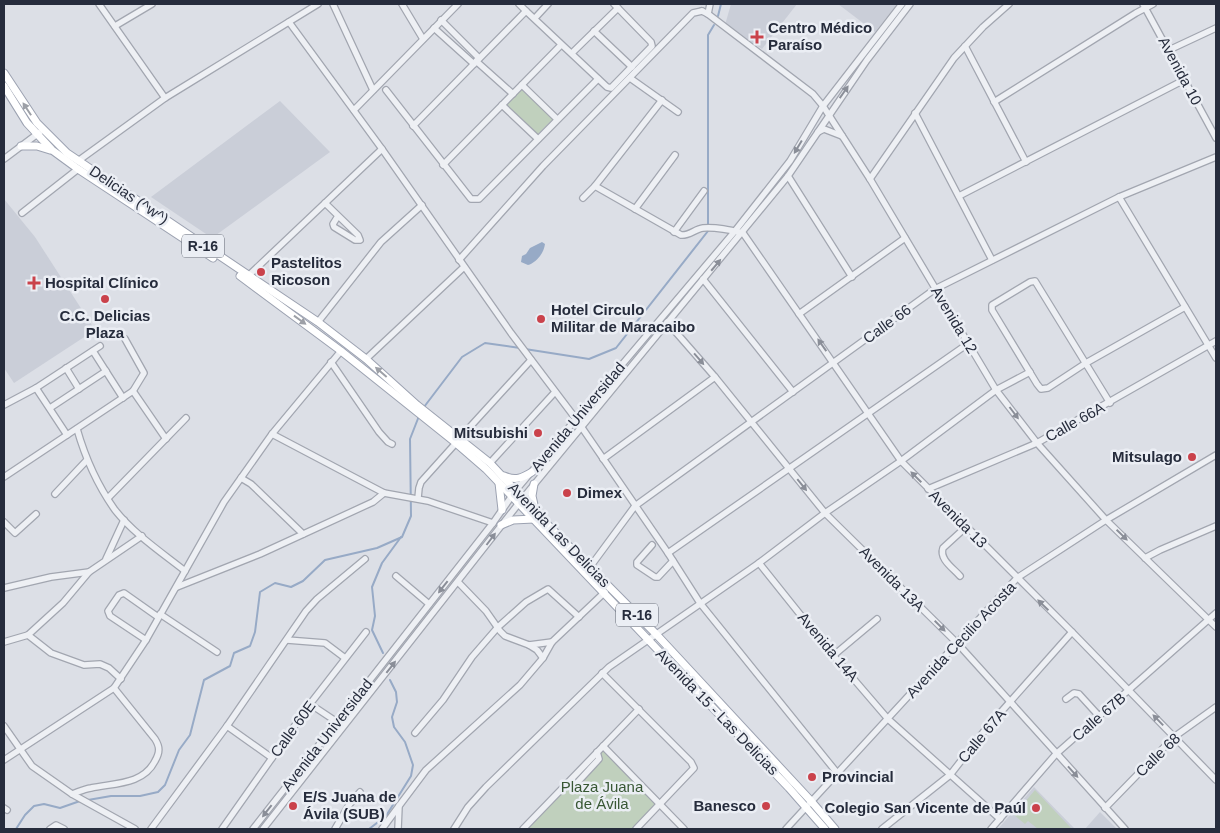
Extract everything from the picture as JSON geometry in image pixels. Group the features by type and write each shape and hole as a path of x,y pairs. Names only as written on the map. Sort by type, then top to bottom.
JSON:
{"main road":[{"name":"Delicias (^w^)","path":"4,73 42,130 58,145 78,161 246,277 415,407"},
{"name":"Delicias (^w^)","path":"4,86 23,119 52,150 78,169 318,322 366,359 415,407"},
{"path":"21,146 37,146 52,150"},
{"name":"Avenida Las Delicias","path":"415,407 457,441 490,463 500,479 536,517 590,567 656,634 835,829"},
{"name":"R-16","path":"457,441 500,479"},
{"path":"502,510 500,479 521,478 532,472"},
{"path":"501,525 514,520 536,517 532,496 534,484"},
{"name":"Avenida 15 - Las Delicias","path":"536,517 825,829"}],"street":[{"path":"99,4 165,98"},
{"path":"78,161 165,98 318,4"},
{"path":"333,4 373,90"},
{"path":"402,4 423,39"},
{"path":"354,110 458,4"},
{"path":"519,4 607,87 611,88 652,46 651,42 616,6 572,53"},
{"path":"534,18 548,4"},
{"path":"459,260 544,166 693,13 702,11 703,4"},
{"path":"708,14 710,4"},
{"name":"Avenida Universidad","path":"253,829 515,493 735,231 790,161 823,106 902,4"},
{"name":"Avenida Universidad","path":"263,829 521,500 667,322 743,233 788,176 866,60 910,4"},
{"path":"870,179 954,58 983,27 1009,4"},
{"path":"994,102 1144,6 1153,4"},
{"path":"115,26 148,5"},
{"name":"Avenida 10","path":"1144,6 1216,138"},
{"path":"413,126 526,11"},
{"name":"Avenida 12","path":"702,11 813,94 823,106 870,179 996,390 1037,443 1106,520 1216,627"},
{"path":"441,20 476,61"},
{"path":"289,22 422,205 521,347 576,419 700,603 838,774"},
{"path":"434,28 476,61 513,94"},
{"path":"1169,50 1216,28"},
{"path":"594,31 632,67"},
{"path":"443,164 561,45"},
{"path":"965,46 1026,162"},
{"path":"630,78 678,112"},
{"path":"386,90 471,199 475,200 479,199 598,79"},
{"path":"959,196 1184,80"},
{"path":"522,85 557,119"},
{"path":"584,198 662,100"},
{"path":"502,105 538,139"},
{"path":"915,113 992,260"},
{"path":"816,133 824,129 843,136"},
{"path":"4,159 42,130"},
{"path":"246,277 382,149"},
{"path":"635,209 675,155"},
{"name":"Calle 66","path":"590,567 635,506 935,289 1119,197 1216,157"},
{"path":"22,213 78,169"},
{"path":"788,176 852,277"},
{"path":"595,186 674,232 685,236 701,228 743,233"},
{"path":"674,232 704,191"},
{"path":"1119,197 1216,358"},
{"path":"325,203 358,235 360,240 355,240 334,227 333,223 338,216"},
{"path":"318,322 381,242 422,205"},
{"name":"Avenida 13","path":"743,233 834,363 867,415 901,461 1072,632 1216,780"},
{"path":"799,314 905,238"},
{"path":"366,359 464,267"},
{"path":"703,279 793,392"},
{"path":"1110,403 1086,363 1035,281 1030,282 992,305 992,310 1042,389 1048,388 1086,363 1185,307"},
{"name":"Avenida 13A","path":"667,322 715,377 825,513 958,644 1125,829"},
{"path":"4,477 133,391 144,373 125,339"},
{"name":"Calle 66A","path":"928,489 1037,443 1216,341"},
{"path":"668,553 969,343"},
{"path":"4,405 36,388 100,346"},
{"path":"4,760 114,688 146,640 224,502 272,434 341,350"},
{"path":"93,351 123,398"},
{"path":"416,498 421,482 531,359"},
{"path":"331,362 379,432 392,444"},
{"path":"66,368 79,389"},
{"path":"50,408 106,371"},
{"path":"454,829 468,807 486,787 602,673 825,513 901,461 996,390 1030,372"},
{"path":"603,459 715,377"},
{"path":"36,388 67,434"},
{"path":"133,391 166,439"},
{"path":"490,463 555,392"},
{"path":"108,498 186,418"},
{"path":"77,429 87,460 115,509 142,536 185,571"},
{"path":"272,434 384,493 416,498 493,523"},
{"name":"Avenida Cecilio Acosta","path":"786,829 1017,578 1106,520 1216,455"},
{"path":"55,494 87,460"},
{"path":"241,478 251,484 303,534"},
{"path":"176,587 260,554 373,502 384,493"},
{"path":"4,522 15,533 36,514"},
{"path":"105,561 124,520"},
{"path":"1145,558 1216,526"},
{"path":"960,576 943,558 941,553 943,548 966,527"},
{"path":"4,642 28,635 63,603 89,572 142,536"},
{"path":"652,546 637,562 638,565 655,578 673,561"},
{"path":"151,829 227,726 306,610 365,559"},
{"name":"Avenida 14A","path":"759,562 888,719 1000,819"},
{"path":"4,588 51,577 89,572"},
{"path":"396,576 430,604"},
{"path":"458,582 486,610 505,636 529,645 537,650 542,658"},
{"path":"415,733 443,700 472,657 498,627 526,602 546,590 550,591 579,617"},
{"path":"382,829 426,770 520,685 542,658 552,642 605,592"},
{"path":"146,640 110,616 108,611 119,595 124,593 217,652"},
{"name":"Calle 67B","path":"992,829 1056,754 1216,613"},
{"path":"834,655 877,619"},
{"name":"Calle 60E","path":"222,829 310,704 366,632"},
{"name":"Calle 67A","path":"882,829 950,775 1010,702 1072,632"},
{"path":"28,635 51,654 84,665 100,664 110,668 120,679"},
{"path":"286,640 325,643 345,658"},
{"path":"529,645 552,642"},
{"path":"602,673 691,762 694,768 636,829"},
{"path":"72,794 91,788 135,780 147,773 155,762 159,746 156,739 114,688"},
{"path":"1066,699 1074,693 1079,694 1100,716"},
{"path":"310,704 343,727"},
{"name":"Calle 68","path":"1105,808 1174,737 1216,707"},
{"path":"523,829 638,709"},
{"path":"4,726 32,766 47,778 135,829"},
{"path":"227,726 272,758"},
{"path":"603,746 684,829"},
{"path":"335,829 349,805 360,792"},
{"path":"398,829 399,806"},
{"path":"50,829 56,825 64,829"}],"shaded area":[{"name":"Centro Médico Paraíso","path":"731,4 797,4 762,49 725,25"},
{"name":"Centro Médico Paraíso","path":"838,4 897,4 875,32"},
{"path":"280,101 330,152 212,238 151,197"},
{"name":"Hospital Clínico","path":"4,199 35,237 95,330 14,383 4,368"},
{"name":"Colegio San Vicente de Paúl","path":"1034,787 1075,829 998,829"},
{"path":"1100,812 1117,829 1085,829"}],"green space":[{"path":"521,89 553,119 537,135 506,105"},
{"name":"Plaza Juana de Ávila","path":"603,748 658,805 634,829 524,829"},
{"name":"Colegio San Vicente de Paúl","path":"1035,790 1072,829 1038,829 1028,821 1025,824 1014,815"}],"water":[{"path":"542,242 545,244 537,260 528,265 521,262 522,256 530,248"}],"waterway":[{"path":"718,16 721,4"},
{"path":"525,349 589,359 616,348 708,231 708,35 714,25"},
{"path":"424,407 462,357 485,343 520,348"},
{"path":"88,800 111,796 140,796 158,792 165,785 179,750 190,735 204,680 230,666 234,653 250,646 255,632 260,592 275,583 291,587 303,581 325,560 377,548 402,537 411,516 410,439 419,416"},
{"path":"383,653 372,630 375,616 372,587 382,563 401,537"},
{"path":"369,829 386,816 411,776 413,765 405,742 394,727 392,717 397,702 396,692 390,680"},
{"path":"16,829 25,815 34,806 44,804 60,808 80,801"}],"place":[{"name":"Centro Médico Paraíso","path":"757,37"},
{"name":"Pastelitos Ricoson","path":"261,272"},
{"name":"Hospital Clínico","path":"34,283"},
{"name":"C.C. Delicias Plaza","path":"105,299"},
{"name":"Hotel Circulo Militar de Maracaibo","path":"541,319"},
{"name":"Mitsubishi","path":"538,433"},
{"name":"Mitsulago","path":"1192,457"},
{"name":"Dimex","path":"567,493"},
{"name":"Provincial","path":"812,777"},
{"name":"E/S Juana de Ávila (SUB)","path":"293,806"},
{"name":"Banesco","path":"766,806"},
{"name":"Colegio San Vicente de Paúl","path":"1036,808"}]}
